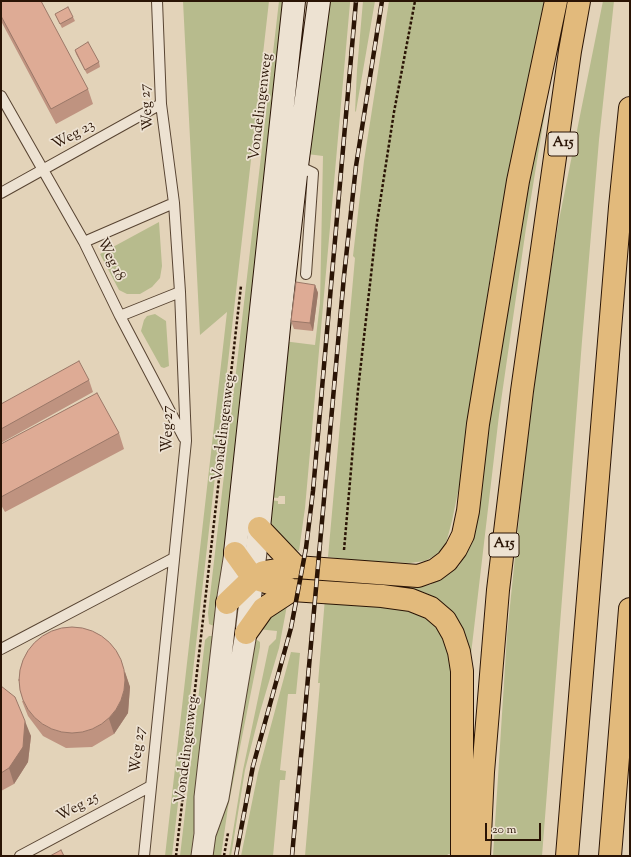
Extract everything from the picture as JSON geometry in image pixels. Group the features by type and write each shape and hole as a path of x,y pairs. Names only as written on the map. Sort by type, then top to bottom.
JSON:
{"highway":[{"name":"A15","path":"227,603 253,578 264,572 296,567 418,576 435,570 447,561 456,549 463,535 468,511 478,424 518,181 556,1"},
{"name":"A15","path":"479,856 483,772 498,590 522,391 570,51 579,1"},
{"name":"A15","path":"544,235 593,1"},
{"path":"566,856 619,215 630,108"},
{"path":"259,528 296,567"},
{"path":"235,553 253,578 292,590 382,596 411,600 431,608 445,620 453,634 459,652 462,671 462,856"},
{"path":"246,633 263,609 292,590"},
{"path":"610,856 630,609"}],"street":[{"name":"Vondelingenweg","path":"205,834 218,798 246,633 259,528 280,317 294,1"},
{"name":"Vondelingenweg","path":"202,856 205,834 205,797 227,603 287,164 311,68 319,1"}],"lane":[{"name":"Weg 27","path":"144,856 186,441 180,292 174,203 161,104 157,1"},
{"path":"310,1 308,34 311,68"},
{"name":"Weg 18","path":"1,96 84,242 120,316 186,441"},
{"name":"Weg 23","path":"1,193 161,104"},
{"path":"287,164 313,173 306,274"},
{"path":"84,242 174,203"},
{"path":"120,316 180,292"},
{"path":"1,649 174,558"},
{"name":"Weg 25","path":"20,856 151,786"}],"path":[{"path":"342,571 358,390 377,222 394,112 415,1"},
{"name":"Vondelingenweg","path":"176,856 242,284"}],"green space":[{"path":"183,1 269,1 172,856 165,856 227,312 200,335"},
{"path":"279,1 290,1 218,624 214,626 209,624 208,613"},
{"path":"326,1 350,1 350,3 305,508 299,551 293,549 274,528 270,520 268,500 278,501 278,504 285,504 285,496 279,496 278,498 268,497 283,341 315,345 320,303 323,156 307,154"},
{"path":"363,1 375,1 355,112 357,70"},
{"path":"389,1 544,1 494,252 476,368 466,453 452,521 445,547 425,561 410,563 361,561 328,557 355,258 353,256 364,161"},
{"path":"603,1 614,1 599,140 582,341 542,856 493,856 507,635 524,469 542,326 558,225"},
{"path":"557,39 526,228 499,415 471,654 464,633 386,589 430,585 459,566 466,552 518,219"},
{"path":"159,222 162,266 160,278 152,287 140,294 127,294 119,290 100,254"},
{"path":"155,314 166,321 169,366 164,368 161,367 141,331 144,320 147,316"},
{"path":"325,598 409,606 442,630 451,655 454,854 448,854 447,856 305,856 320,683 318,683"},
{"path":"288,600 279,648 245,770 231,856 229,856 243,770 269,646 276,639 277,631 257,629"},
{"path":"209,636 216,638 191,856 180,856 205,640"},
{"path":"254,638 260,642 260,647 228,807 221,856 212,856 215,828"},
{"path":"291,652 300,653 296,694 288,694 280,770 286,771 285,780 280,780 273,856 241,856 258,773"}],"building":[{"path":"1,1 41,1 88,89 51,109 1,16"},
{"path":"68,7 73,17 60,24 55,14"},
{"path":"88,42 99,62 85,70 75,50"},
{"path":"296,282 315,285 310,323 291,321"},
{"path":"79,361 89,380 1,429 1,404"},
{"path":"97,393 119,433 1,497 1,444"},
{"path":"72,627 92,631 109,643 121,660 125,680 121,700 109,717 92,729 72,733 52,729 35,717 23,700 19,680 23,660 35,643 52,631"},
{"path":"1,686 15,697 25,721 23,747 9,768 1,773"},
{"path":"61,850 64,856 50,856"}],"railway":[{"path":"236,856 253,766 291,628 306,548 313,491 356,1"},
{"path":"292,856 344,276 356,166 382,1"}]}
